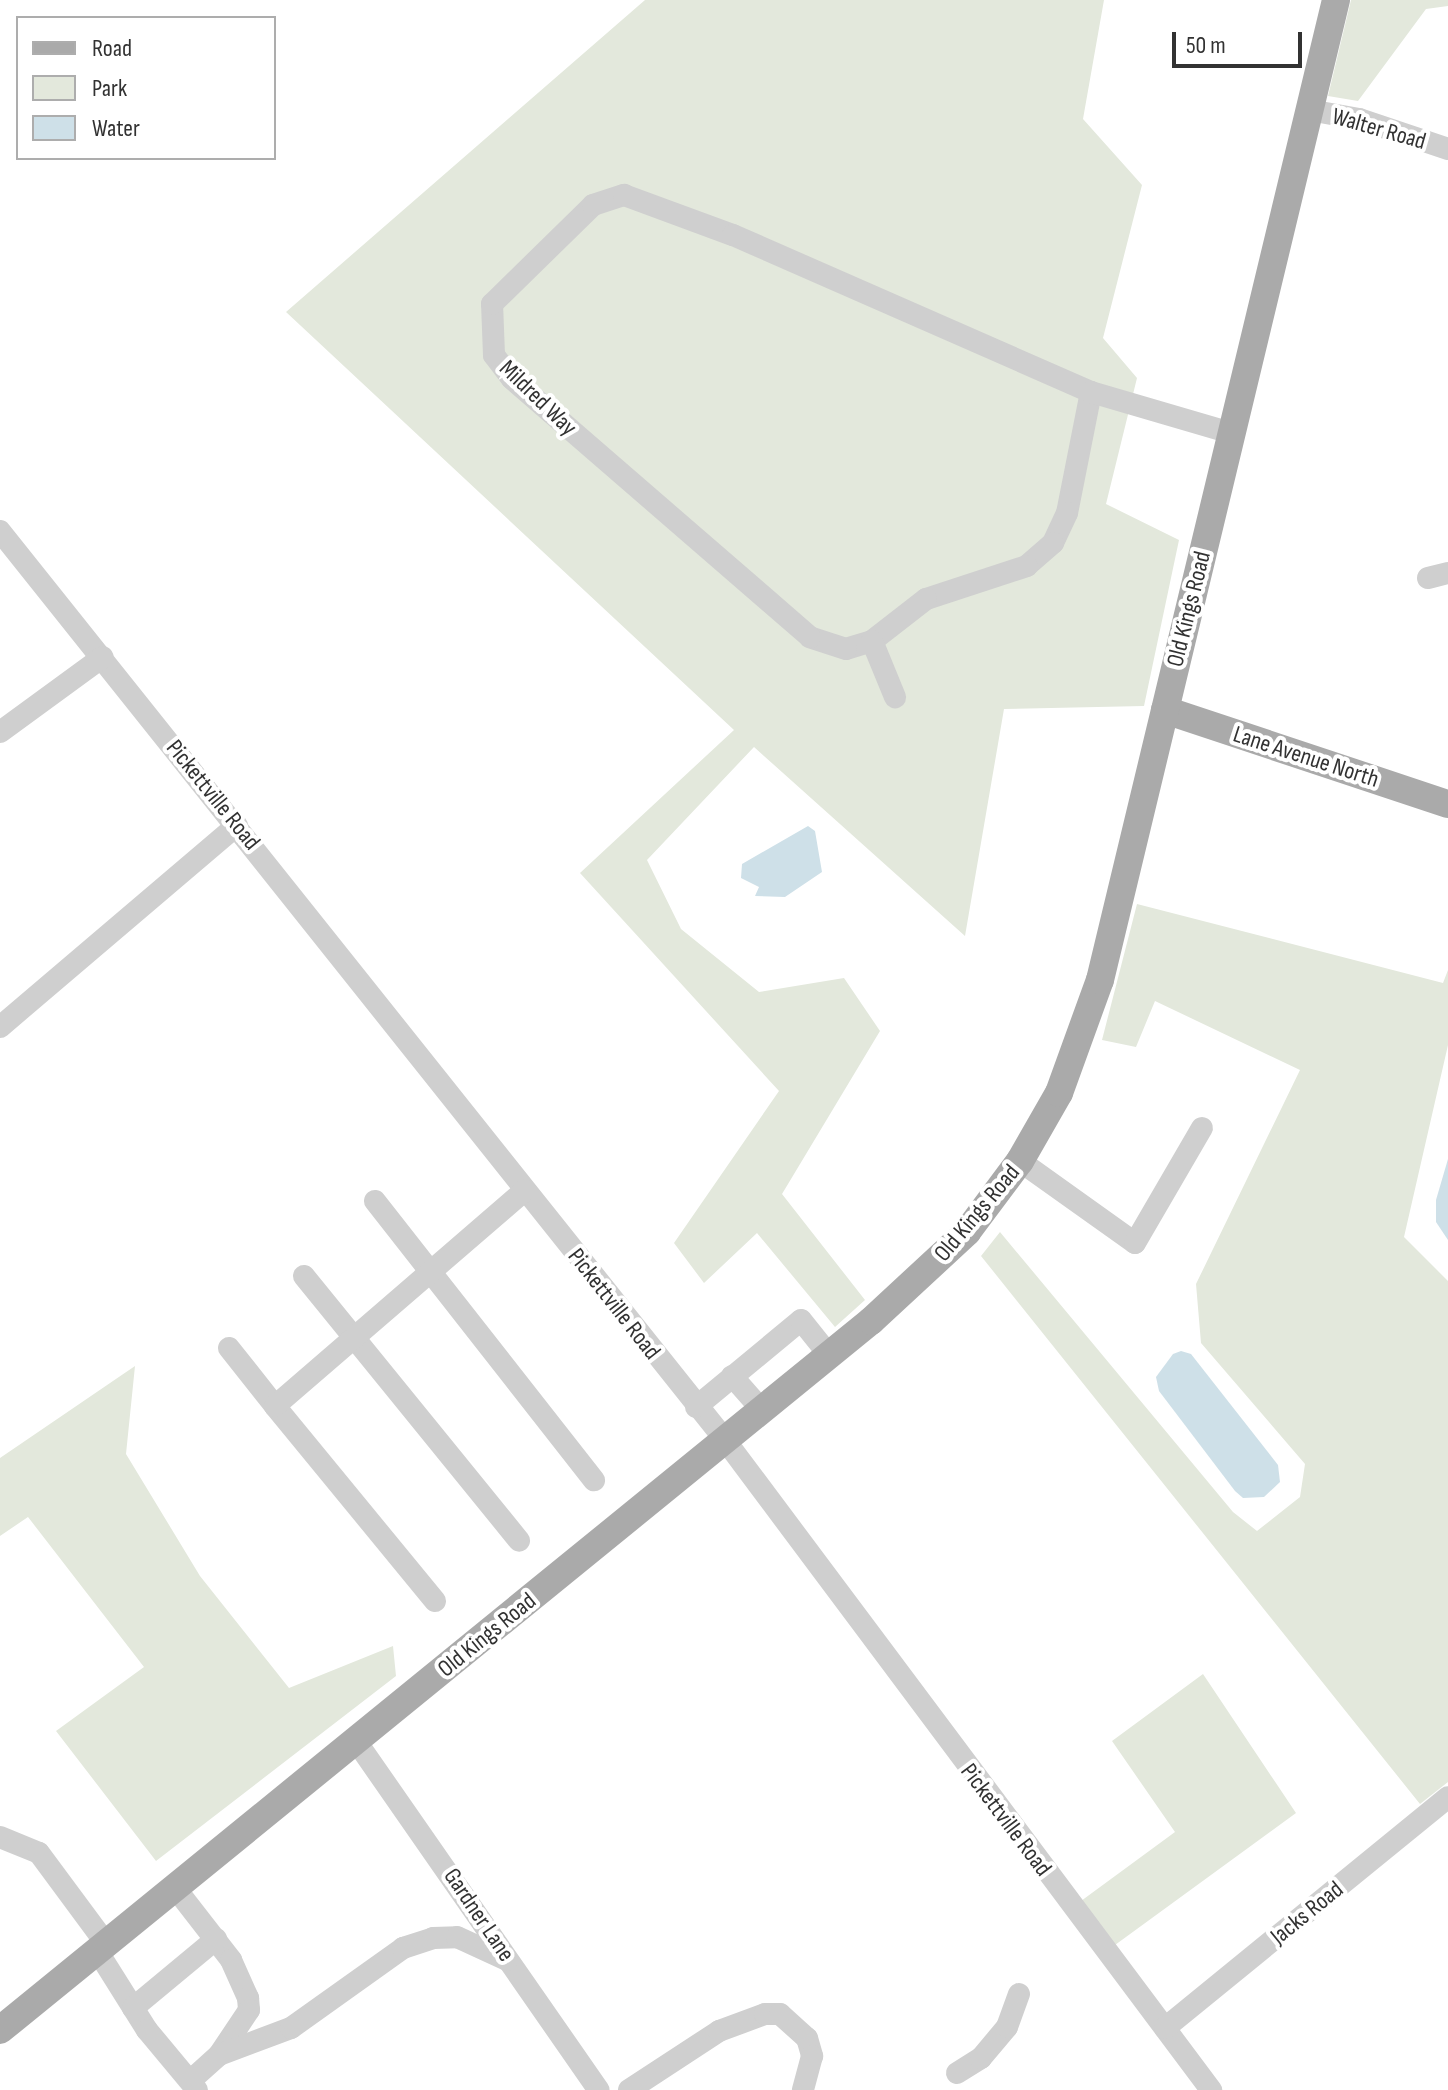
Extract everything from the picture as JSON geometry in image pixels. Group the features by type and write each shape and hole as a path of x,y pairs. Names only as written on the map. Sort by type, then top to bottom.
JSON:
{"main road":[{"name":"Old Kings Road","path":"0,2030 829,1355 967,1232 1020,1161 1082,1038 1165,710 1336,0"},
{"name":"Lane Avenue North","path":"1165,710 1448,804"}],"street":[{"name":"Walter Road","path":"1309,110 1359,119 1448,149"},
{"name":"Mildred Way","path":"872,641 846,649 810,637 524,389 494,355 492,304 593,205 624,195 733,235 1091,392 1231,433"},
{"path":"895,697 872,641 926,599 1027,566 1053,543 1067,513 1091,392"},
{"name":"Pickettville Road","path":"0,531 725,1440 1211,2090"},
{"path":"0,732 103,657"},
{"path":"0,1027 237,825"},
{"path":"1020,1161 1135,1243 1202,1128"},
{"path":"275,1406 525,1190"},
{"path":"375,1201 594,1480"},
{"path":"304,1276 519,1541"},
{"path":"696,1407 801,1320 829,1355"},
{"path":"229,1348 435,1601"},
{"path":"732,1376 762,1410"},
{"name":"Gardner Lane","path":"356,1741 599,2090"},
{"name":"Jacks Road","path":"1165,2028 1448,1797"},
{"path":"0,1837 39,1853 102,1949 133,2008 194,2085 219,2055 249,2010 245,1982 176,1889"},
{"path":"219,2055 291,2028 403,1948 433,1938 457,1937 512,1963"},
{"path":"133,2008 216,1939"},
{"path":"957,2073 981,2058 1007,2027 1019,1994"},
{"path":"629,2090 719,2031 765,2014 780,2014 807,2038 812,2056 803,2090"}],"green space":[{"path":"645,0 1104,0 1083,119 1142,185 1103,338 1137,378 1106,504 1179,540 1144,706 1004,709 965,936 754,747 647,860 681,929 759,992 844,978 880,1031 782,1194 865,1300 835,1327 757,1233 704,1283 674,1243 779,1091 580,873 734,730 286,312"},
{"path":"1351,0 1448,0 1448,6 1426,9 1358,101 1328,96"},
{"path":"1137,904 1443,983 1448,970 1448,1045 1404,1237 1448,1281 1448,1782 1420,1804 981,1256 1000,1232 1233,1512 1257,1531 1300,1497 1305,1464 1201,1343 1196,1284 1300,1070 1155,1001 1136,1047 1102,1040"},
{"path":"135,1366 126,1454 200,1576 289,1688 393,1646 396,1676 156,1861 56,1731 144,1667 28,1517 0,1536 0,1458"},
{"path":"1203,1674 1296,1813 1115,1945 1081,1901 1175,1832 1112,1741"}],"water":[{"path":"808,826 815,831 822,872 785,897 755,896 759,887 741,878 742,864"},
{"path":"1448,1159 1448,1240 1436,1222 1436,1200"},
{"path":"1181,1351 1191,1354 1278,1465 1280,1482 1264,1497 1243,1498 1235,1491 1159,1391 1156,1377 1173,1354"}]}
